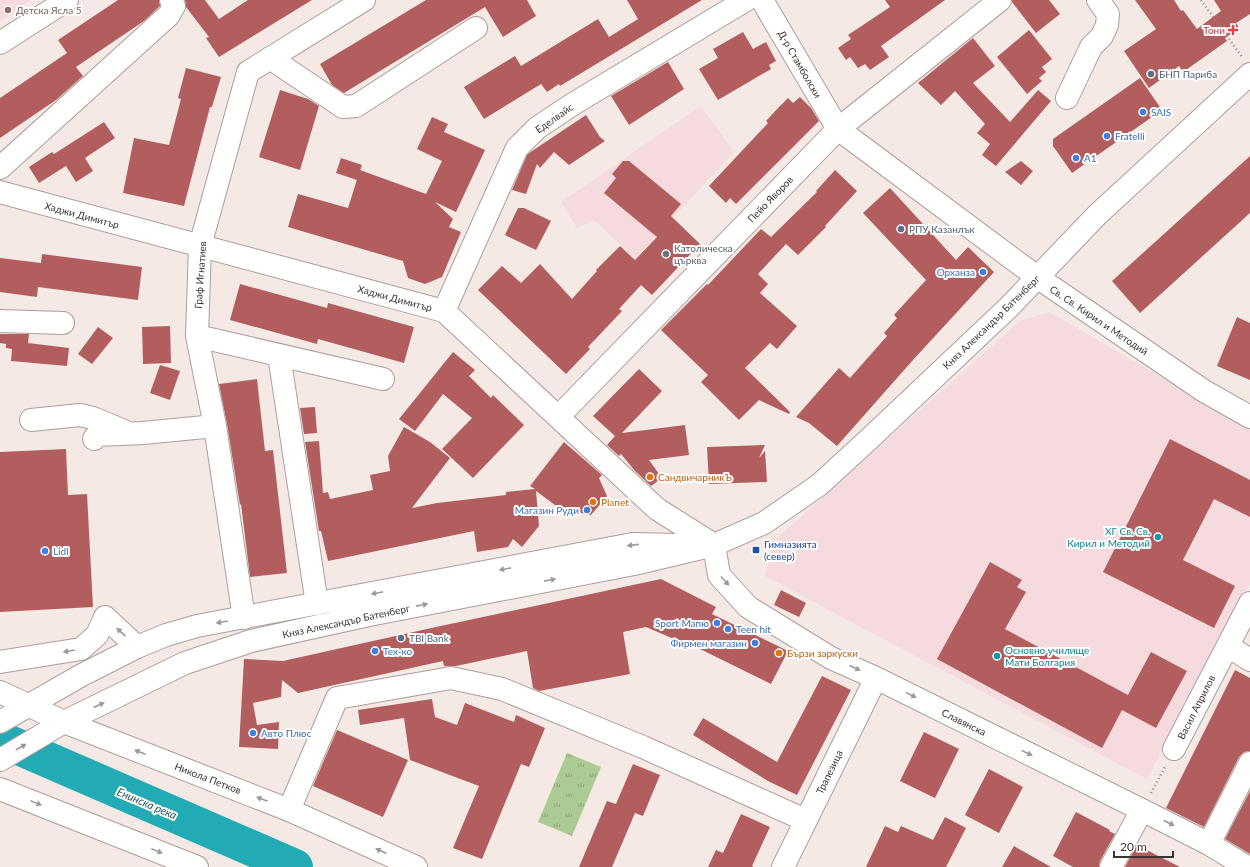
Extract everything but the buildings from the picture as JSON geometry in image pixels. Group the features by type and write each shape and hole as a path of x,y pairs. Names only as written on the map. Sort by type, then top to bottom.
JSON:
{"street":[{"path":"0,43 67,0"},
{"path":"0,168 169,15 174,6 171,0"},
{"name":"Граф Игнатиев","path":"244,618 215,426 197,336 200,246 248,72 364,0"},
{"name":"Еделвайс","path":"444,310 517,148 537,128 573,104 746,0"},
{"name":"Д-р Стамболски","path":"762,0 838,129"},
{"name":"Пейо Яворов","path":"558,417 838,129 1000,0"},
{"path":"1067,98 1091,47 1102,36 1108,25 1108,14 1098,0"},
{"path":"270,58 343,107 356,106 476,28"},
{"name":"Княз Александър Батенберг","path":"0,760 64,722 185,663 251,641 369,615 634,564 714,545 764,523 819,485 992,323 1097,215 1248,68"},
{"name":"Св. Св. Кирил и Методий","path":"838,129 1037,277 1204,391 1250,418"},
{"name":"Хаджи Димитър","path":"0,192 444,310 657,509 714,545"},
{"path":"0,321 63,323"},
{"path":"197,336 383,379"},
{"path":"279,355 317,604"},
{"path":"31,420 80,415 93,418 127,433"},
{"path":"94,439 97,435 143,433 215,426"},
{"name":"Княз Александър Батенберг","path":"3,721 80,676 137,647 166,635 197,626 633,544 714,545"},
{"name":"Славянска","path":"714,545 719,575 748,607 831,658 876,678 1142,810 1209,844 1247,867"},
{"name":"Васил Априлов","path":"1174,749 1250,603"},
{"path":"0,662 81,649 97,635 105,617 137,647"},
{"path":"1228,646 1250,660"},
{"path":"289,810 336,698 451,678 502,689 643,747 805,820"},
{"name":"Трапезица","path":"783,867 876,678"},
{"name":"Никола Петков","path":"0,692 64,722 289,810 416,867"},
{"path":"1209,844 1250,763"},
{"path":"0,789 197,867"},
{"path":"1111,867 1142,810"}],"path":[{"path":"1201,0 1248,68"},
{"name":"Васил Априлов","path":"1142,810 1174,749"}],"shaded area":[{"name":"Детска Ясла 5","path":"0,0 30,0 0,21"},
{"path":"701,106 734,152 635,259 594,220 577,228 561,202"},
{"path":"1049,312 1250,429 1250,584 1147,779 765,576 776,539 1020,321"}],"green space":[{"path":"567,753 601,767 572,836 538,822"}],"waterway":[{"name":"Енинска река","path":"0,739 295,867"}],"place":[{"name":"Детска Ясла 5","path":"8,10"},
{"name":"Тони","path":"1233,30"},
{"name":"БНП Париба","path":"1151,74"},
{"name":"SAIS","path":"1143,112"},
{"name":"Fratelli","path":"1107,136"},
{"name":"A1","path":"1076,158"},
{"name":"РПУ Казанлък","path":"901,229"},
{"name":"Католическа църква","path":"666,254"},
{"name":"Орханза","path":"983,272"},
{"name":"СандвичарникЪ","path":"650,477"},
{"name":"Planet","path":"593,502"},
{"name":"Магазин Руди","path":"587,510"},
{"name":"ХГ Св. Св. Кирил и Методий","path":"1158,537"},
{"name":"Гимназията (север)","path":"756,550"},
{"name":"Lidl","path":"45,551"},
{"name":"Sport Мапю","path":"717,623"},
{"name":"Teen hit","path":"728,629"},
{"name":"TBI Bank","path":"401,638"},
{"name":"Фирмен магазин","path":"755,643"},
{"name":"Тех-ко","path":"375,651"},
{"name":"Бързи заркуски","path":"779,653"},
{"name":"Основно училище Мати Болгария","path":"997,656"},
{"name":"Авто Плюс","path":"253,733"}]}
